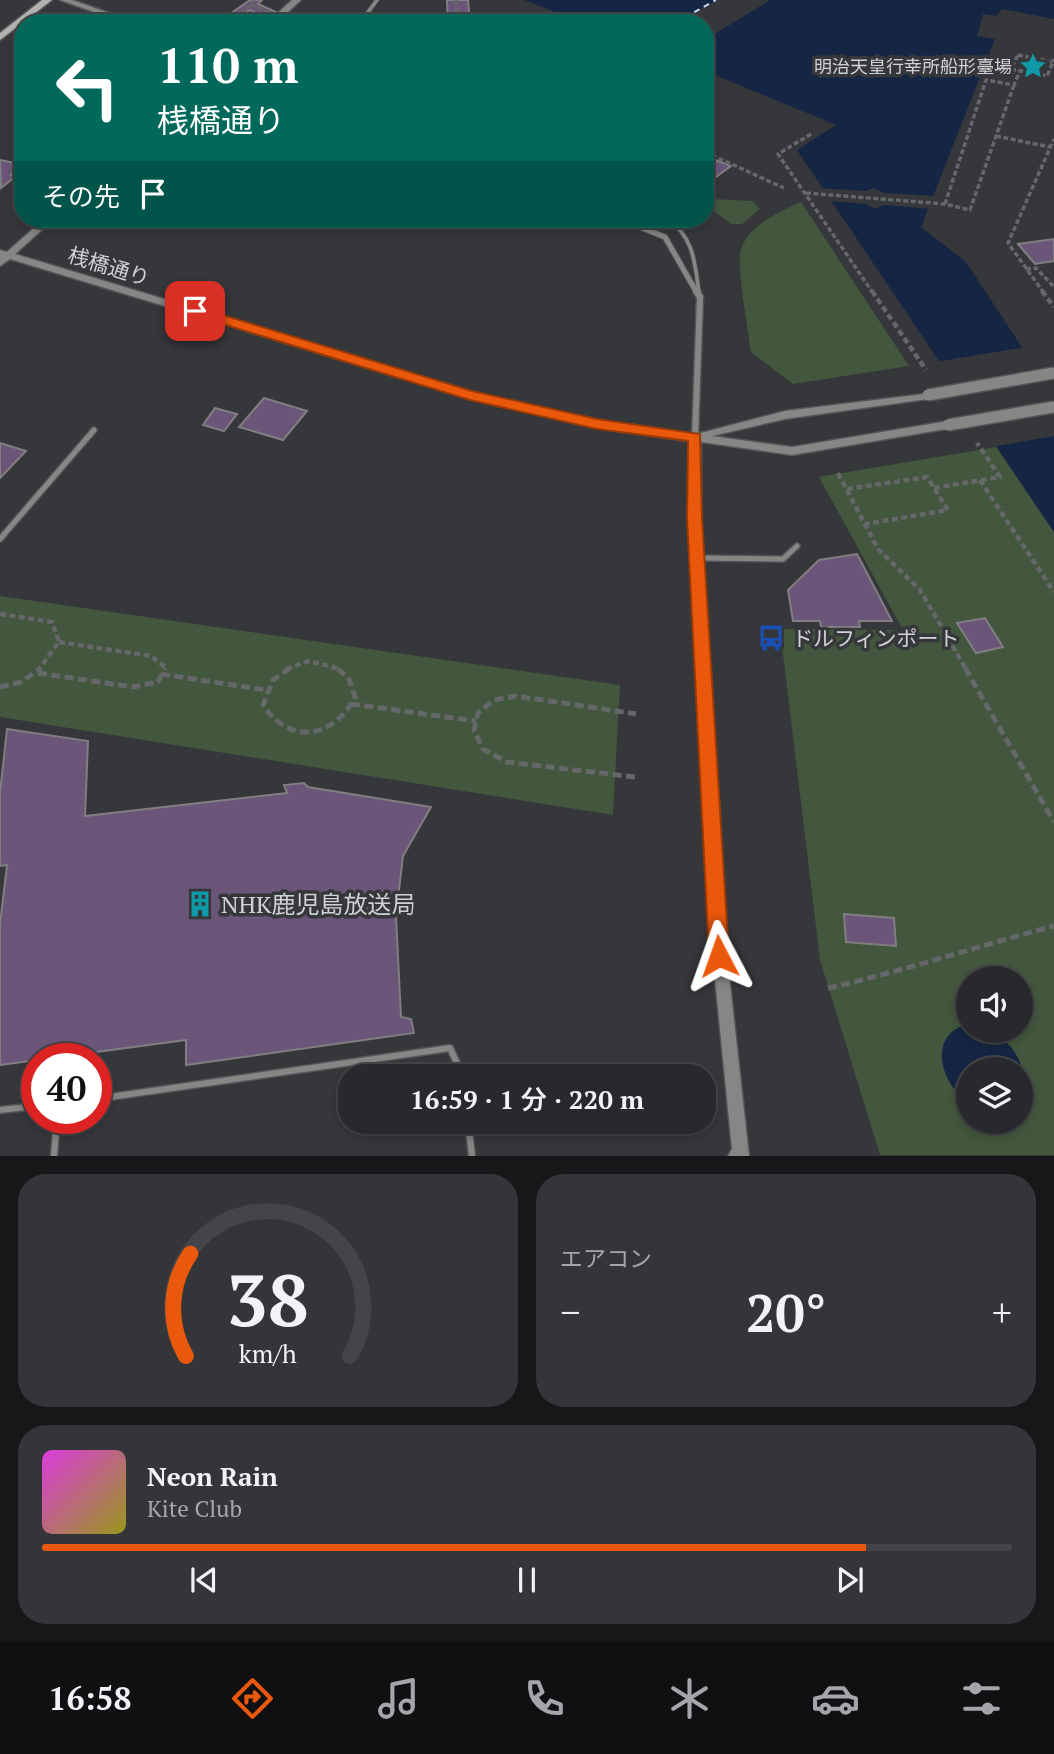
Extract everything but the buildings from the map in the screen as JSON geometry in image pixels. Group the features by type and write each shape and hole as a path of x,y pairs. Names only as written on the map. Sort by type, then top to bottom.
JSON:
{"main road":[{"path":"30,14 48,0"},
{"path":"0,37 14,26"}],"street":[{"path":"64,0 107,14"},
{"path":"281,14 297,0"},
{"path":"3,257 38,228"},
{"path":"642,228 665,237 700,297 695,437 697,558 718,942 739,1155"},
{"name":"桟橋通り","path":"3,257 470,395 597,424 792,451 1054,407"},
{"path":"695,437 785,415 928,395 1054,373"}],"lane":[{"path":"679,228 692,246 700,297"},
{"path":"0,539 94,430"},
{"path":"697,558 783,559 797,546"},
{"path":"339,1064 450,1048 457,1064"},
{"path":"112,1097 338,1064"},
{"path":"0,1110 21,1108"},
{"path":"54,1156 56,1134"},
{"path":"469,1134 472,1156"}],"path":[{"path":"240,14 256,0"},
{"path":"251,4 271,14"},
{"path":"1018,55 1054,60 1047,76 1011,69 1018,55"},
{"path":"805,193 945,204 970,209 1020,71"},
{"path":"945,204 986,80 1014,85"},
{"path":"811,134 778,154 930,375"},
{"path":"996,136 1050,147"},
{"path":"1054,139 1008,243 1054,307"},
{"path":"714,156 784,188"},
{"path":"1026,269 1036,268 1054,287"},
{"path":"934,488 1000,477 976,443"},
{"path":"838,473 878,549 920,590 1054,822"},
{"path":"847,489 927,477 948,510 865,524"},
{"path":"980,480 1054,592"},
{"path":"0,614 52,622 60,642"},
{"path":"0,687 20,684 38,673 60,642"},
{"path":"38,673 133,687 158,682 165,667 150,656 60,642"},
{"path":"309,660 334,664 351,677 355,697 345,716 323,729 296,732 274,722 263,705 266,690 267,684 284,668 309,660"},
{"path":"161,674 266,690"},
{"path":"635,777 507,762 483,749 474,730 478,713 494,700 516,696 636,714"},
{"path":"351,704 476,721"},
{"path":"828,988 904,971 950,953 1054,926"}],"green space":[{"path":"714,199 753,201 760,209 742,224 731,224 714,211"},
{"path":"801,202 909,366 793,384 751,352 740,275 743,244 755,228"},
{"path":"996,447 1054,532 1054,1155 880,1155 820,960 780,629 903,630 819,477"},
{"path":"0,596 620,685 613,815 0,717"}],"water":[{"path":"524,0 717,0 691,14 561,14"},
{"path":"770,0 1054,0 1054,19 1002,9 997,16 983,14 977,36 995,39 921,227 966,262 1054,396 1054,532 797,150 836,125 714,75 714,34"},
{"path":"955,1029 956,1043 1007,1043 1018,1057 956,1057 956,1092 950,1084 942,1060 947,1038"}],"pier":[{"path":"818,188 866,191 873,188 884,193 936,196 932,209 884,205 875,209 866,204 827,201"},
{"path":"1026,347 1054,389 1054,436 992,447 935,362"}],"ferry route":[{"path":"691,14 716,0"}],"place":[{"name":"明治天皇行幸所船形臺場","path":"1033,66"},
{"name":"ドルフィンポート","path":"771,638"},
{"name":"NHK鹿児島放送局","path":"200,904"}],"route":[{"path":"195,311 470,395 617,428 695,437 695,518 719,956"}]}
